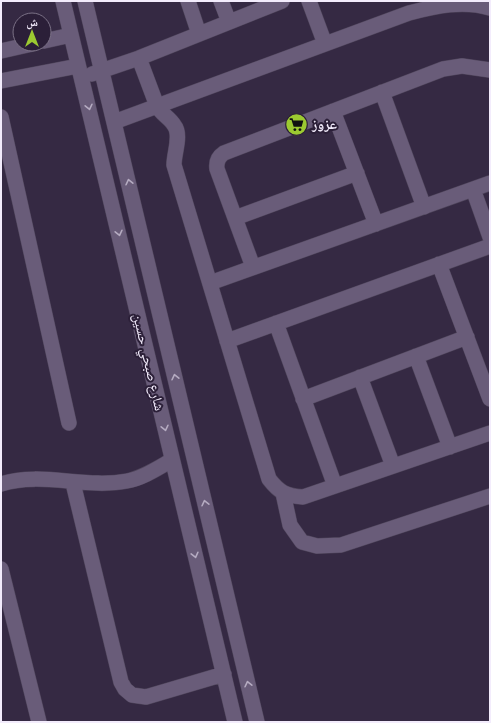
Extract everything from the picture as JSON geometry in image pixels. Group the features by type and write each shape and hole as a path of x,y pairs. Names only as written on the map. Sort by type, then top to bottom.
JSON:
{"street":[{"name":"شارع صبحي حسين","path":"63,1 236,722"},
{"name":"شارع صبحي حسين","path":"85,1 257,722"},
{"path":"188,1 199,34"},
{"path":"221,1 228,22"},
{"path":"1,81 102,70 139,58 282,1"},
{"path":"309,1 325,44"},
{"path":"114,122 409,13 455,3 480,5 490,8"},
{"path":"52,39 72,35"},
{"path":"1,51 12,49"},
{"path":"139,58 160,113 173,122 177,129 178,138 174,156 174,165 269,479 275,487 283,493 293,497 303,497 490,433"},
{"path":"253,267 217,169 220,156 224,153 444,69 462,66 490,70"},
{"path":"382,92 424,207"},
{"path":"333,111 376,224"},
{"path":"1,117 69,424"},
{"path":"235,218 357,173"},
{"path":"210,282 490,183"},
{"path":"473,189 490,237"},
{"path":"227,341 490,246"},
{"path":"439,264 490,399"},
{"path":"276,323 335,486"},
{"path":"303,399 467,336"},
{"path":"416,356 450,447"},
{"path":"360,377 393,466"},
{"path":"1,484 14,480 26,479 107,483 128,481 148,473 172,460"},
{"path":"73,482 121,682 125,689 132,695 146,698 224,674"},
{"path":"283,493 290,525 302,542 317,546 340,545 490,496"},
{"path":"1,568 39,722"}],"place":[{"name":"عزوز","path":"297,124"}]}
